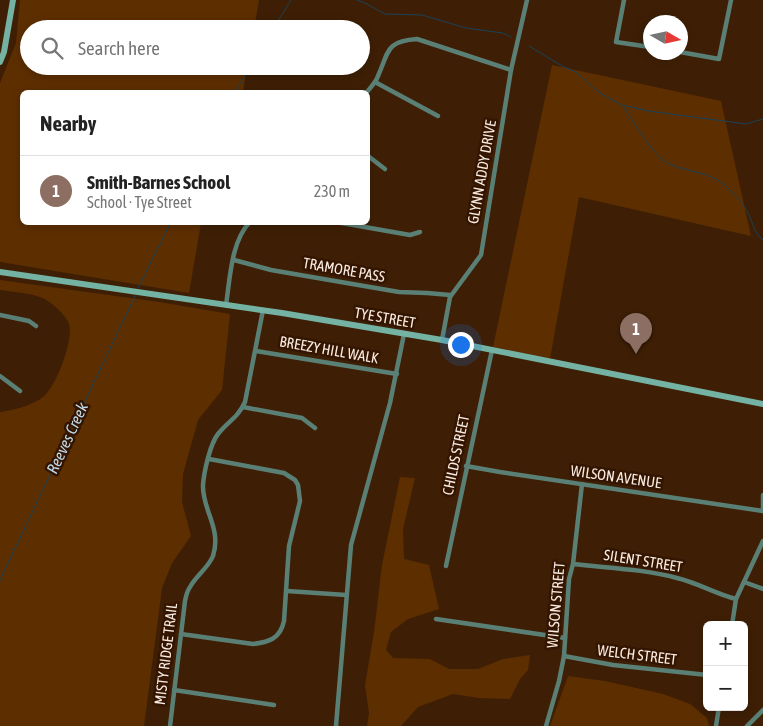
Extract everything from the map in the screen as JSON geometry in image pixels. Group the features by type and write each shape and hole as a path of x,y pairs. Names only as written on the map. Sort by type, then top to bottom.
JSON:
{"street":[{"path":"0,62 4,52 13,0"},
{"name":"GLYNN ADDY DRIVE","path":"442,340 450,297 481,255 511,70 527,0"},
{"path":"624,0 616,42 643,46"},
{"path":"688,53 719,59 731,0"},
{"path":"369,90 378,78 383,60 392,46 404,40 417,39 511,70"},
{"path":"375,82 438,116"},
{"path":"370,158 385,169"},
{"path":"226,305 238,238 248,225"},
{"path":"353,225 410,235 420,232"},
{"name":"TRAMORE PASS","path":"234,260 278,271 399,292 426,292 450,295 450,297"},
{"name":"TYE STREET","path":"0,272 263,310 442,340 763,404"},
{"name":"MISTY RIDGE TRAIL","path":"170,726 185,601 188,589 206,567 212,556 215,539 214,526 207,508 203,486 208,459 214,440 219,432 240,414 243,407 263,310"},
{"path":"0,315 29,322 36,326"},
{"path":"336,726 350,546 397,374 404,334"},
{"name":"CHILDS STREET","path":"446,566 492,350"},
{"name":"BREEZY HILL WALK","path":"256,351 397,374"},
{"path":"0,376 20,391"},
{"path":"243,407 302,418 315,428"},
{"path":"181,634 253,644 272,640 282,630 287,591 289,546 300,501 300,494 295,480 284,473 208,459"},
{"name":"WILSON AVENUE","path":"466,466 763,511"},
{"name":"WILSON STREET","path":"546,726 564,656 567,597 573,564 582,484"},
{"path":"763,495 763,511"},
{"path":"733,621 736,599 763,541"},
{"name":"SILENT STREET","path":"573,564 648,572 674,577 693,582 724,596 736,599"},
{"path":"744,582 763,589"},
{"path":"287,591 346,596"},
{"path":"436,619 565,638"},
{"name":"WELCH STREET","path":"564,656 630,667 703,675"},
{"path":"174,690 274,705"},
{"path":"747,726 763,710"},
{"path":"716,726 718,711"}],"shaded area":[{"path":"20,0 259,0 256,20 20,20 20,75 246,75 243,90 20,90 20,225 201,225 189,293 0,262 0,83 16,43"},
{"path":"552,65 721,101 751,236 579,197 550,359 493,347"},
{"path":"0,280 230,314 222,390 198,420 183,474 182,502 191,536 172,563 162,588 144,726 0,726 0,412 28,405 48,392 63,363 70,331 65,317 48,301 34,295 0,290"},
{"path":"400,477 415,478 403,529 404,559 429,565 439,609 408,619 391,632 386,650 393,658 430,659 449,669 478,669 503,659 530,655 528,670 520,679 510,699 479,698 453,694 418,707 401,726 367,726 369,713 365,685 382,565"},
{"path":"568,676 605,681 663,694 690,704 707,718 709,726 550,726"}],"waterway":[{"name":"Reeves Creek","path":"279,20 291,0"},
{"path":"357,0 385,14 422,15 466,28 503,33 511,37"},
{"path":"529,46 562,66 576,72 598,92 622,105 648,111 746,124 763,119"},
{"name":"Reeves Creek","path":"236,90 245,75"},
{"path":"623,106 660,158 680,168 712,177 727,187 745,208 755,230 763,240"},
{"name":"Reeves Creek","path":"138,288 170,225"},
{"name":"Reeves Creek","path":"0,580 135,296"}],"place":[{"name":"Smith-Barnes School","path":"636,354"}]}
